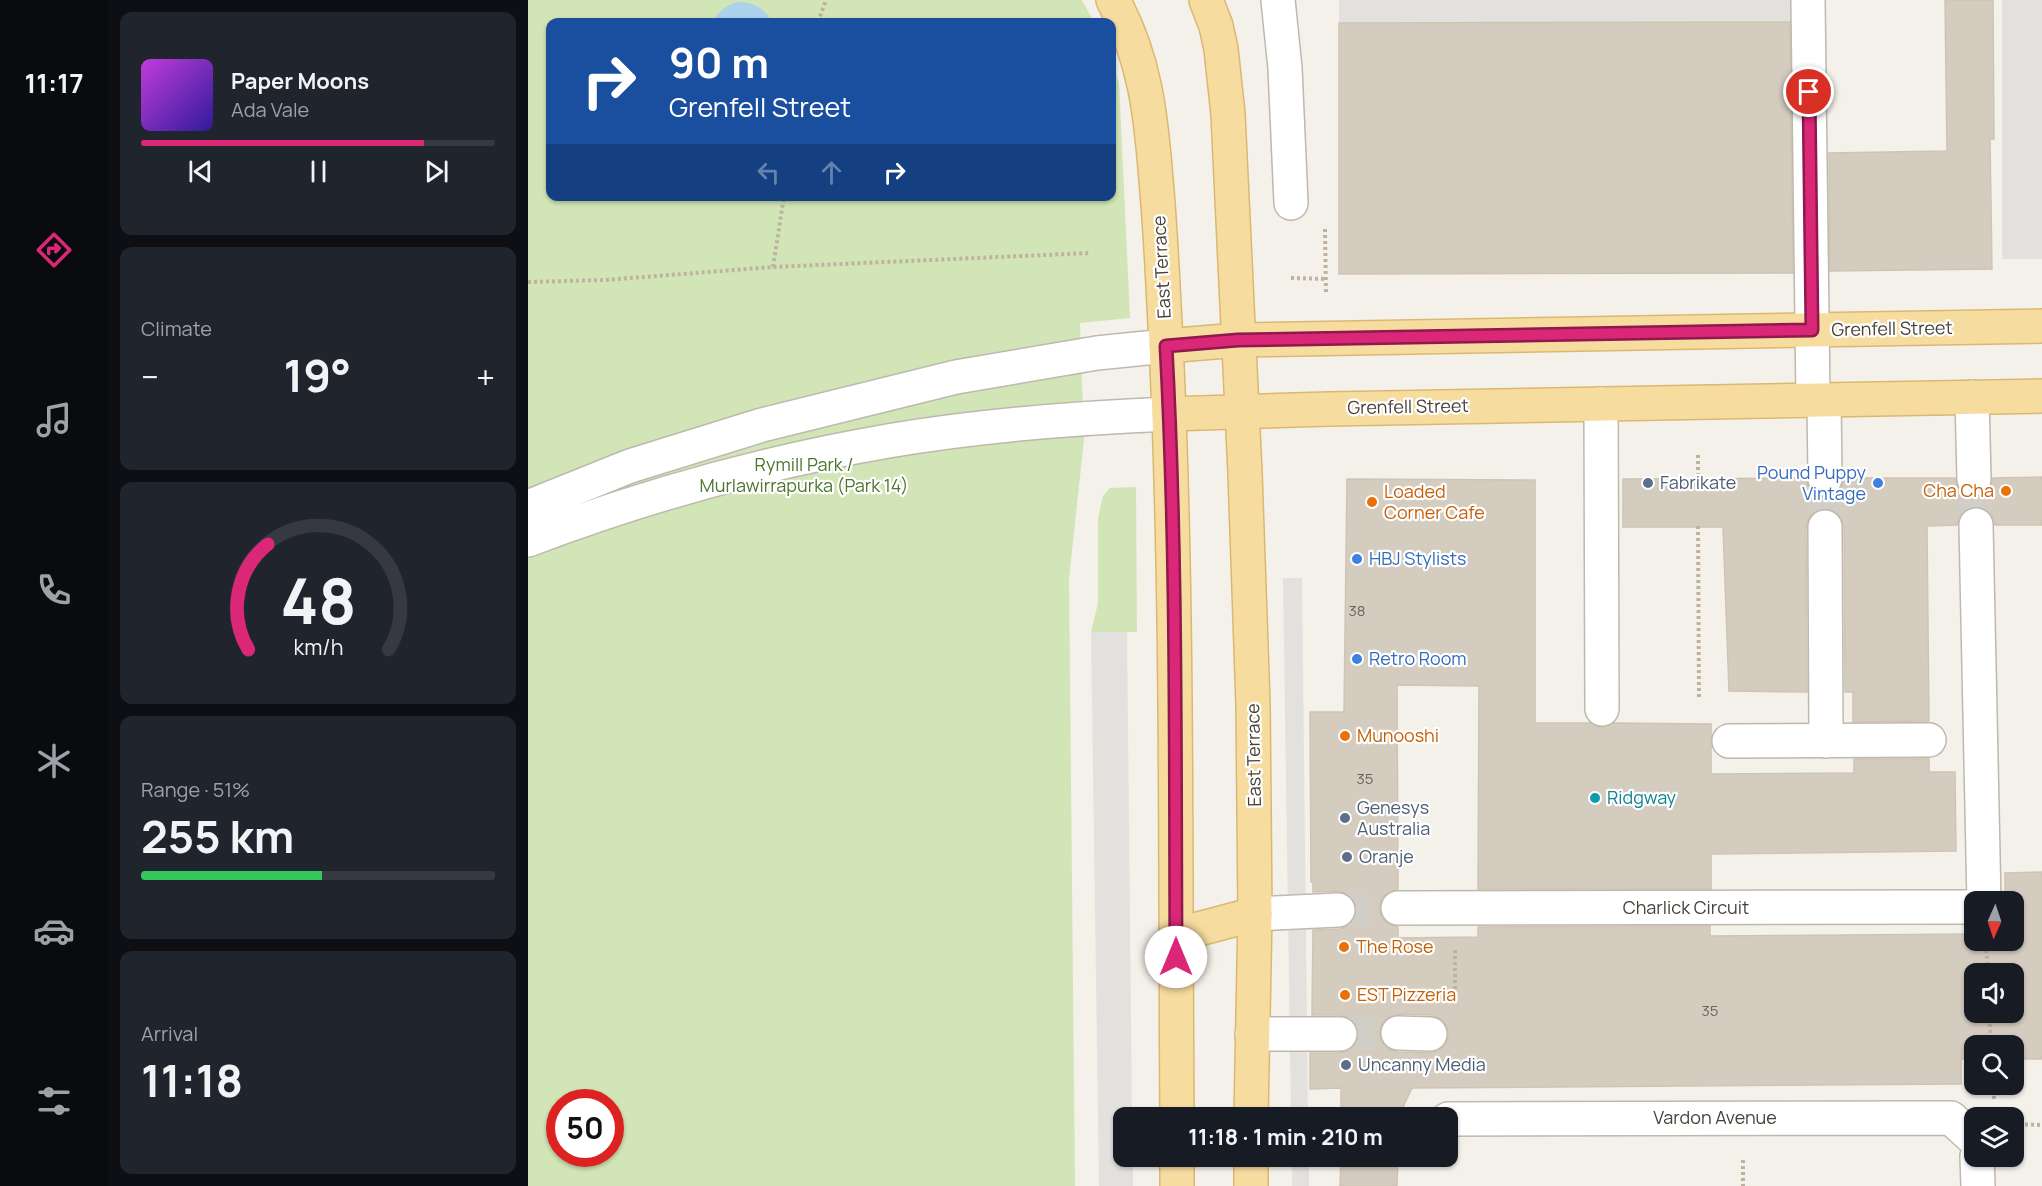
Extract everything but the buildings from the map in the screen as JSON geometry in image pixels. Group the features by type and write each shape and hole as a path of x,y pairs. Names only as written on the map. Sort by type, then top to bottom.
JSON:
{"main road":[{"name":"East Terrace","path":"1113,0 1130,35 1151,114 1162,251 1169,414 1176,720 1177,1107"},
{"name":"East Terrace","path":"1207,0 1216,26 1225,77 1243,410 1253,704 1255,914 1251,1107"},
{"name":"Grenfell Street","path":"1166,346 1238,340 2042,326"},
{"name":"Grenfell Street","path":"1169,414 1243,410 2042,396"},
{"path":"1176,934 1255,914"},
{"path":"1177,1167 1177,1186"},
{"path":"1251,1167 1251,1186"}],"street":[{"path":"1278,0 1285,68 1291,203"},
{"path":"1808,0 1812,330 1825,478"},
{"path":"528,507 668,453 762,425 945,380 1097,353 1166,346"},
{"path":"1972,397 1974,478"},
{"path":"1601,404 1602,709"},
{"path":"528,540 700,483 887,441 1069,419 1169,414"},
{"path":"575,489 585,520"},
{"path":"1976,525 1984,891"},
{"path":"1825,526 1827,741"},
{"path":"1729,741 1929,740"},
{"name":"Charlick Circuit","path":"1398,908 1964,907"},
{"path":"1255,914 1338,910"},
{"path":"1252,1034 1340,1034"},
{"name":"Vardon Avenue","path":"1458,1119 1951,1118 1964,1130"},
{"path":"1977,1167 1978,1186"}],"path":[{"path":"819,18 826,0"},
{"path":"773,267 783,201"},
{"path":"528,282 605,280 773,267 1089,253"},
{"path":"1291,278 1326,279 1326,295"},
{"path":"1698,455 1698,478"},
{"path":"1698,526 1699,699"},
{"path":"2024,1124 2042,1125"}],"green space":[{"name":"Rymill Park / Murlawirrapurka (Park 14)","path":"528,0 1082,0 1092,18 546,18 546,201 1116,201 1116,75 1119,82 1130,318 1080,323 1084,440 1069,579 1075,1186 528,1186"},
{"path":"1136,487 1137,632 1091,632 1098,603 1098,518 1103,496 1110,488"}],"shaded area":[{"path":"1339,0 1794,0 1794,22 1339,23"},
{"path":"2002,0 2042,0 2042,259 2002,259"},
{"path":"1283,578 1302,578 1308,1107 1291,1107"},
{"path":"1091,632 1127,632 1132,1107 1113,1107 1113,1167 1133,1167 1133,1186 1099,1186"},
{"path":"1292,1167 1309,1167 1309,1186 1292,1186"}],"water":[{"path":"737,2 749,3 758,7 769,18 715,18 722,9"}],"tunnel":[{"path":"1825,479 1825,527"},
{"path":"1974,479 1976,525"},
{"path":"1338,910 1398,908"},
{"path":"1340,1034 1398,1033"}],"place":[{"name":"Fabrikate","path":"1648,483"},
{"name":"Pound Puppy Vintage","path":"1878,483"},
{"name":"Cha Cha","path":"2006,491"},
{"name":"Loaded Corner Cafe","path":"1372,502"},
{"name":"HBJ Stylists","path":"1357,559"},
{"name":"Retro Room","path":"1357,659"},
{"name":"Munooshi","path":"1345,736"},
{"name":"Ridgway","path":"1595,798"},
{"name":"Genesys Australia","path":"1345,818"},
{"name":"Oranje","path":"1347,857"},
{"name":"The Rose","path":"1344,947"},
{"name":"EST Pizzeria","path":"1345,995"},
{"name":"Uncanny Media","path":"1346,1065"}],"route":[{"path":"1176,957 1176,720 1166,346 1238,340 1812,330 1809,92"}]}
